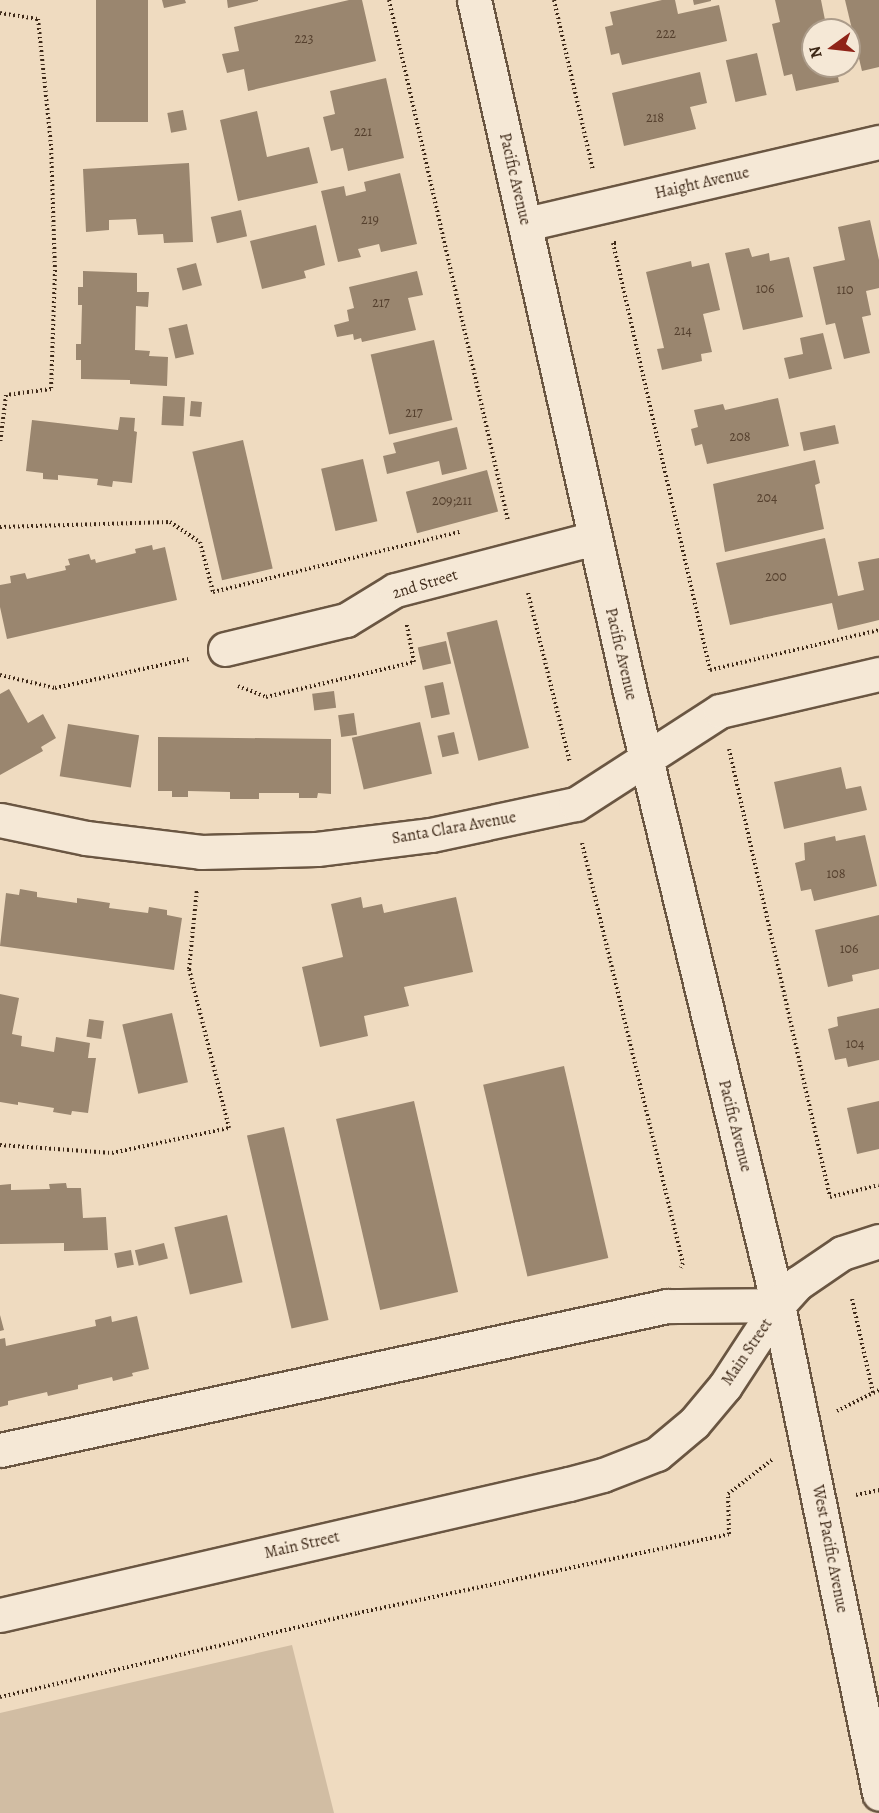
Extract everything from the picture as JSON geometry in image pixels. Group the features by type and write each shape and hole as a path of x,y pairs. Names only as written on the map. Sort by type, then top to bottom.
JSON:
{"street":[{"name":"Pacific Avenue","path":"474,0 526,224 594,538 778,1305"},
{"name":"Haight Avenue","path":"526,224 879,142"},
{"name":"2nd Street","path":"212,653 346,620 395,590 594,538"},
{"name":"Santa Clara Avenue","path":"0,820 86,838 201,852 317,849 431,835 576,804 720,711 879,674"},
{"path":"778,1305 798,1283 820,1265 842,1252 879,1241"},
{"name":"Main Street","path":"0,1450 667,1306 778,1305"},
{"name":"Main Street","path":"0,1615 569,1484 603,1475 657,1454 694,1423 724,1386 778,1305"},
{"name":"West Pacific Avenue","path":"778,1305 879,1794"}],"path":[{"path":"388,0 510,520 499,523"},
{"path":"554,0 594,173"},
{"path":"0,13 38,19 51,144 55,270 51,389 6,395 0,444"},
{"path":"624,240 613,243 710,670 879,630"},
{"path":"0,527 170,522 200,542 213,592 467,530"},
{"path":"526,588 573,773"},
{"path":"228,682 266,697 414,662 405,615"},
{"path":"0,675 55,688 212,653"},
{"path":"729,749 830,1197 879,1185"},
{"path":"573,845 584,842 684,1263 676,1276"},
{"path":"186,886 208,887"},
{"path":"0,1145 112,1153 229,1128 189,969 197,887"},
{"path":"852,1299 873,1393"},
{"path":"830,1418 838,1410 879,1390"},
{"path":"847,1497 879,1490"},
{"path":"0,1697 358,1613 729,1534 728,1494"}],"shaded area":[{"path":"292,1645 334,1813 0,1813 0,1713"}],"building":[{"path":"96,0 148,0 148,122 96,122"},
{"path":"162,0 185,0 186,3 164,8"},
{"path":"227,0 258,0 258,1 228,8"},
{"path":"349,0 362,0 376,61 248,91 244,69 227,73 222,54 239,51 234,27"},
{"path":"662,0 675,0 678,14 719,5 727,41 622,65 619,53 611,55 605,27 613,25 610,12"},
{"path":"693,0 711,0 711,1 694,5"},
{"path":"775,0 821,0 825,18 801,18 801,78 838,78 839,82 796,91 792,74 784,76 772,24 780,22"},
{"path":"845,0 879,0 879,67 862,71 861,18 849,18"},
{"path":"757,53 767,95 735,102 726,60"},
{"path":"700,72 707,103 690,107 696,129 624,146 612,93"},
{"path":"386,78 404,158 348,171 343,148 331,151 323,117 335,114 330,91"},
{"path":"183,110 187,130 171,133 167,113"},
{"path":"257,111 267,157 309,147 318,183 238,201 220,120"},
{"path":"189,163 193,242 164,243 163,234 138,235 136,219 109,220 109,230 86,232 83,169"},
{"path":"400,173 417,244 381,252 379,244 358,249 361,257 338,262 321,191 344,186 346,196 366,191 364,182"},
{"path":"241,210 247,236 217,243 211,217"},
{"path":"870,220 879,260 879,288 866,291 871,315 862,317 870,353 844,359 835,323 826,325 813,267 845,260 838,227"},
{"path":"316,225 325,265 304,271 306,278 262,289 250,241"},
{"path":"749,248 752,257 769,253 770,261 789,257 803,317 743,330 725,253"},
{"path":"691,261 692,267 709,263 720,310 703,314 712,352 701,354 702,361 662,370 657,349 664,348 646,272"},
{"path":"196,263 202,285 183,290 177,268"},
{"path":"83,271 137,273 137,292 149,292 148,307 136,306 135,350 150,351 149,356 168,357 167,386 130,384 130,380 81,379 81,360 76,360 76,344 81,344 82,305 78,305 78,287 83,287"},
{"path":"417,271 423,295 408,298 416,330 362,342 361,338 354,340 353,334 337,337 334,325 349,321 347,310 354,308 349,287"},
{"path":"187,324 194,354 175,358 168,328"},
{"path":"823,333 832,369 789,379 784,358 803,354 800,338"},
{"path":"434,340 452,420 389,435 371,355"},
{"path":"163,396 185,397 183,426 161,425"},
{"path":"778,398 789,446 707,464 702,444 695,446 691,429 698,427 694,410 723,404 725,410"},
{"path":"191,401 202,402 201,417 190,416"},
{"path":"120,417 135,418 134,431 137,432 132,483 113,481 112,487 97,485 98,479 58,475 58,480 43,479 43,473 26,471 32,420 118,430"},
{"path":"835,425 839,444 804,451 800,432"},
{"path":"457,427 467,469 442,475 439,461 387,474 383,456 396,453 393,443"},
{"path":"243,440 273,569 222,580 192,452"},
{"path":"363,459 377,521 335,531 321,469"},
{"path":"815,460 820,483 815,485 824,529 725,552 713,484"},
{"path":"487,470 498,512 417,533 406,492"},
{"path":"825,538 838,596 864,590 858,562 879,558 879,620 838,630 832,603 730,625 716,563"},
{"path":"152,545 153,550 165,547 177,600 7,639 0,607 0,585 11,583 10,576 25,573 27,579 66,570 65,566 70,565 68,559 89,554 91,560 95,559 96,563 136,553 135,549"},
{"path":"497,620 529,748 478,761 447,633"},
{"path":"446,641 451,663 423,670 418,648"},
{"path":"443,682 450,714 431,718 424,686"},
{"path":"9,689 28,723 43,714 56,738 41,747 43,751 0,775 0,694"},
{"path":"334,691 336,708 314,711 312,694"},
{"path":"354,713 357,735 341,737 338,715"},
{"path":"420,722 432,774 364,789 352,738"},
{"path":"68,724 139,735 131,788 60,776"},
{"path":"454,732 459,753 442,757 437,736"},
{"path":"158,737 331,739 331,794 318,793 317,798 299,798 299,793 259,793 259,799 230,799 230,792 188,791 188,797 172,797 172,791 158,791"},
{"path":"841,767 846,789 861,786 867,810 784,829 774,782"},
{"path":"865,835 877,886 814,901 811,889 801,891 795,863 805,860 804,843 835,836 836,841"},
{"path":"20,889 37,892 37,897 77,903 77,898 110,903 109,908 148,913 149,907 167,910 167,915 182,918 174,970 0,946 6,893 19,895"},
{"path":"361,897 363,908 382,904 384,913 456,897 473,972 404,987 409,1006 364,1016 368,1036 320,1047 302,967 343,957 331,904"},
{"path":"879,915 879,969 852,975 853,981 828,987 815,930"},
{"path":"0,994 19,998 12,1034 22,1036 21,1046 54,1052 56,1037 90,1043 88,1058 96,1058 88,1113 72,1111 71,1115 53,1112 54,1108 18,1102 18,1105 0,1102"},
{"path":"879,1008 879,1060 848,1067 846,1058 835,1060 828,1029 838,1026 837,1017"},
{"path":"172,1013 188,1082 138,1094 122,1024"},
{"path":"89,1019 104,1021 101,1039 86,1037"},
{"path":"564,1066 608,1258 527,1277 483,1085"},
{"path":"414,1101 458,1292 380,1310 336,1119"},
{"path":"879,1101 879,1149 857,1154 847,1108"},
{"path":"284,1127 329,1320 292,1328 247,1136"},
{"path":"66,1183 67,1188 81,1188 83,1218 106,1217 108,1250 64,1251 64,1243 0,1244 0,1185 11,1184 11,1190 50,1189 49,1184"},
{"path":"227,1215 243,1282 190,1294 174,1227"},
{"path":"164,1243 168,1259 139,1266 135,1250"},
{"path":"131,1250 134,1265 117,1268 114,1253"},
{"path":"0,1315 4,1330 0,1331"},
{"path":"111,1316 112,1322 137,1316 149,1369 113,1381 112,1377 78,1385 78,1389 48,1396 47,1392 8,1401 8,1405 0,1407 0,1339 5,1338 6,1346 96,1326 95,1320"}]}
